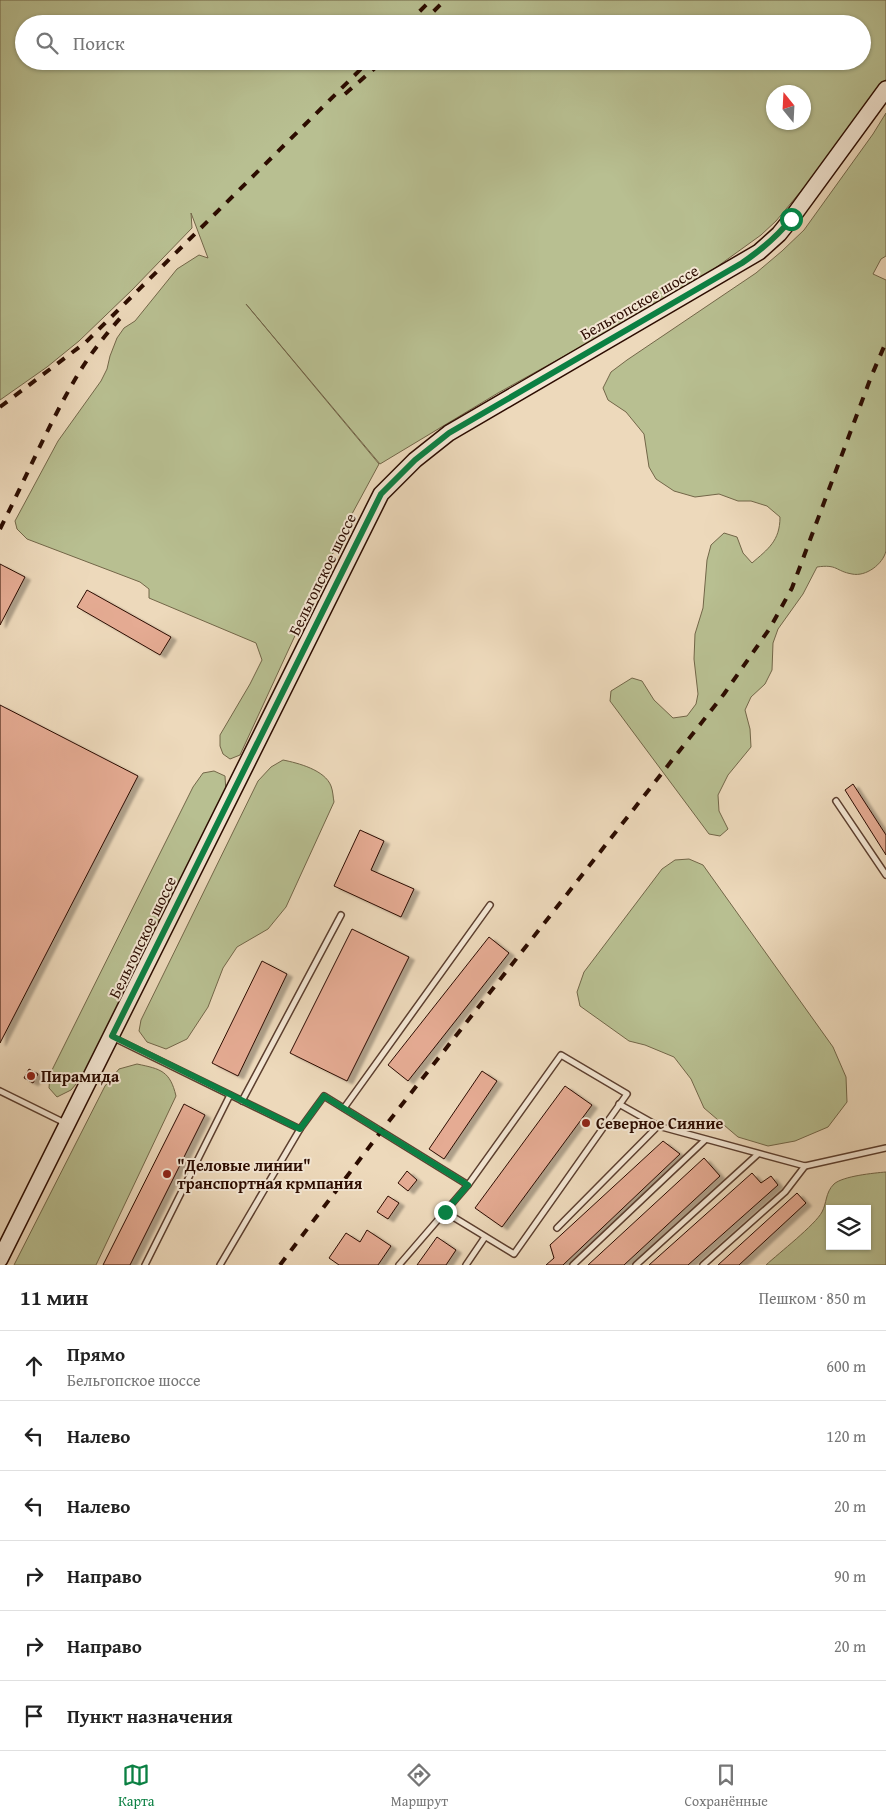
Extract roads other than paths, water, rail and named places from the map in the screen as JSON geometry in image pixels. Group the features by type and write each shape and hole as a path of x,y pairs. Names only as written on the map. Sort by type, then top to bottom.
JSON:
{"street":[{"name":"Бельгопское шоссе","path":"0,1259 381,494 415,460 449,433 760,252 779,234 791,219 886,89"}],"lane":[{"path":"836,801 886,875"},
{"path":"344,1108 490,905"},
{"path":"242,1101 341,915"},
{"path":"112,1036 300,1129"},
{"path":"399,1265 468,1185 561,1055 626,1094 514,1254 445,1212"},
{"path":"0,1091 68,1124"},
{"path":"145,1265 230,1094"},
{"path":"220,1265 300,1129 324,1096 468,1185"},
{"path":"619,1104 658,1126 805,1166 886,1148"},
{"path":"557,1228 658,1126"},
{"path":"573,1265 705,1140"},
{"path":"636,1265 758,1154"},
{"path":"703,1265 785,1192 805,1166"},
{"path":"466,1265 485,1237"}],"railway":[{"path":"416,15 431,0"},
{"path":"430,15 445,0"},
{"path":"0,407 86,342 360,70"},
{"path":"345,94 373,70"},
{"path":"0,529 66,395 98,344 123,315"},
{"path":"280,1265 382,1130 724,694 770,628 792,588 871,377 886,342"}],"place":[{"name":"Пирамида","path":"31,1076"},
{"name":"Северное Сияние","path":"586,1123"},
{"name":"\"Деловые линии\" транспортная крмпания","path":"167,1174"}]}
